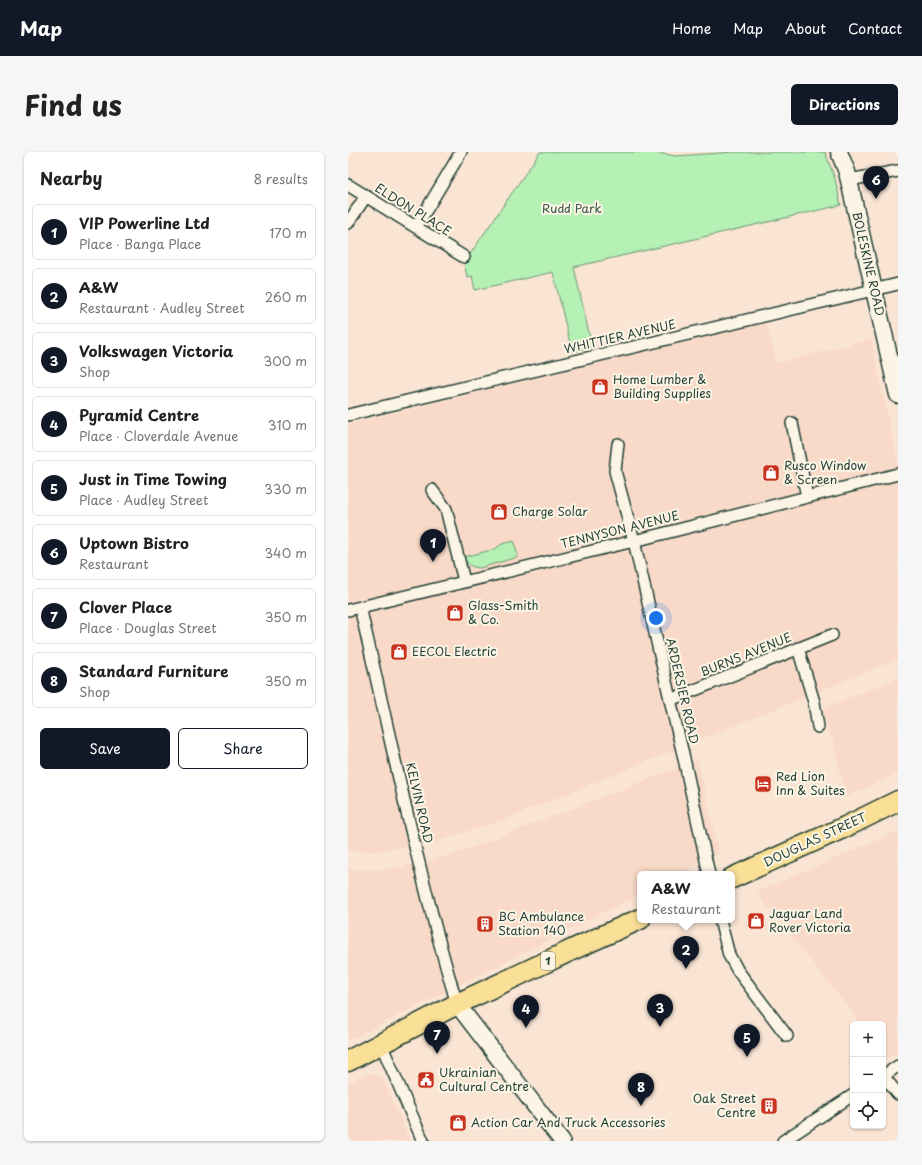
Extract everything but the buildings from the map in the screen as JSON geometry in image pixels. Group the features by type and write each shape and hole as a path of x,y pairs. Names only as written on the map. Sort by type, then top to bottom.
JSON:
{"highway":[{"name":"DOUGLAS STREET","path":"735,877 845,828 898,801"},
{"name":"1","path":"348,1061 457,1004 637,920"}],"main road":[{"name":"BOLESKINE ROAD","path":"839,152 849,180 898,395"},
{"path":"457,1004 562,1141"}],"street":[{"path":"416,227 461,152"},
{"path":"849,180 898,171"},
{"name":"ELDON PLACE","path":"348,185 464,257"},
{"path":"348,224 366,196"},
{"name":"WHITTIER AVENUE","path":"348,415 898,284"},
{"path":"792,423 807,497"},
{"name":"ARDERSIER ROAD","path":"618,444 615,471 634,541 685,760 708,871"},
{"name":"TENNYSON AVENUE","path":"348,610 634,541 898,474"},
{"path":"432,490 446,508 464,581"},
{"name":"KELVIN ROAD","path":"360,607 417,853 441,951 457,1004"},
{"name":"BURNS AVENUE","path":"670,700 832,635"},
{"path":"798,648 809,682 818,727"},
{"path":"721,923 729,955 738,971 787,1036"},
{"path":"381,1044 423,1141"},
{"path":"886,1074 898,1066"},
{"path":"886,1080 898,1094"},
{"path":"789,1139 850,1098"}],"shaded area":[{"path":"766,322 777,363 871,339 898,463 898,659 503,820 430,844 369,852 348,850 348,424"},
{"path":"898,678 898,773 846,797 832,737 830,737 823,708"},
{"path":"698,760 719,854 685,871 637,871 637,896 348,1041 348,869 372,870 395,868 429,861 462,851"},
{"path":"898,831 898,1052 888,1058 886,1055 886,1021 859,1021 756,892"},
{"path":"368,1073 382,1077 410,1141 348,1141 348,1084"}],"green space":[{"name":"Rudd Park","path":"540,152 651,152 676,156 734,152 825,152 835,179 841,205 574,267 592,347 572,352 553,272 475,290 472,276 467,277 464,263"},
{"path":"514,541 518,557 480,568 470,565 466,562 464,557 495,549 502,544"}],"place":[{"name":"Uptown Bistro","path":"876,199"},
{"name":"Home Lumber & Building Supplies","path":"600,387"},
{"name":"Rusco Window & Screen","path":"771,473"},
{"name":"Charge Solar","path":"499,512"},
{"name":"VIP Powerline Ltd","path":"433,562"},
{"name":"Glass-Smith & Co.","path":"455,613"},
{"name":"EECOL Electric","path":"399,652"},
{"name":"Red Lion Inn & Suites","path":"763,784"},
{"name":"Jaguar Land Rover Victoria","path":"756,921"},
{"name":"BC Ambulance Station 140","path":"485,924"},
{"name":"A&W","path":"686,969"},
{"name":"Volkswagen Victoria","path":"660,1027"},
{"name":"Pyramid Centre","path":"526,1028"},
{"name":"Clover Place","path":"437,1054"},
{"name":"Just in Time Towing","path":"747,1057"},
{"name":"Ukrainian Cultural Centre","path":"426,1080"},
{"name":"Standard Furniture","path":"641,1106"},
{"name":"Oak Street Centre","path":"769,1106"},
{"name":"Action Car And Truck Accessories","path":"458,1123"}]}
